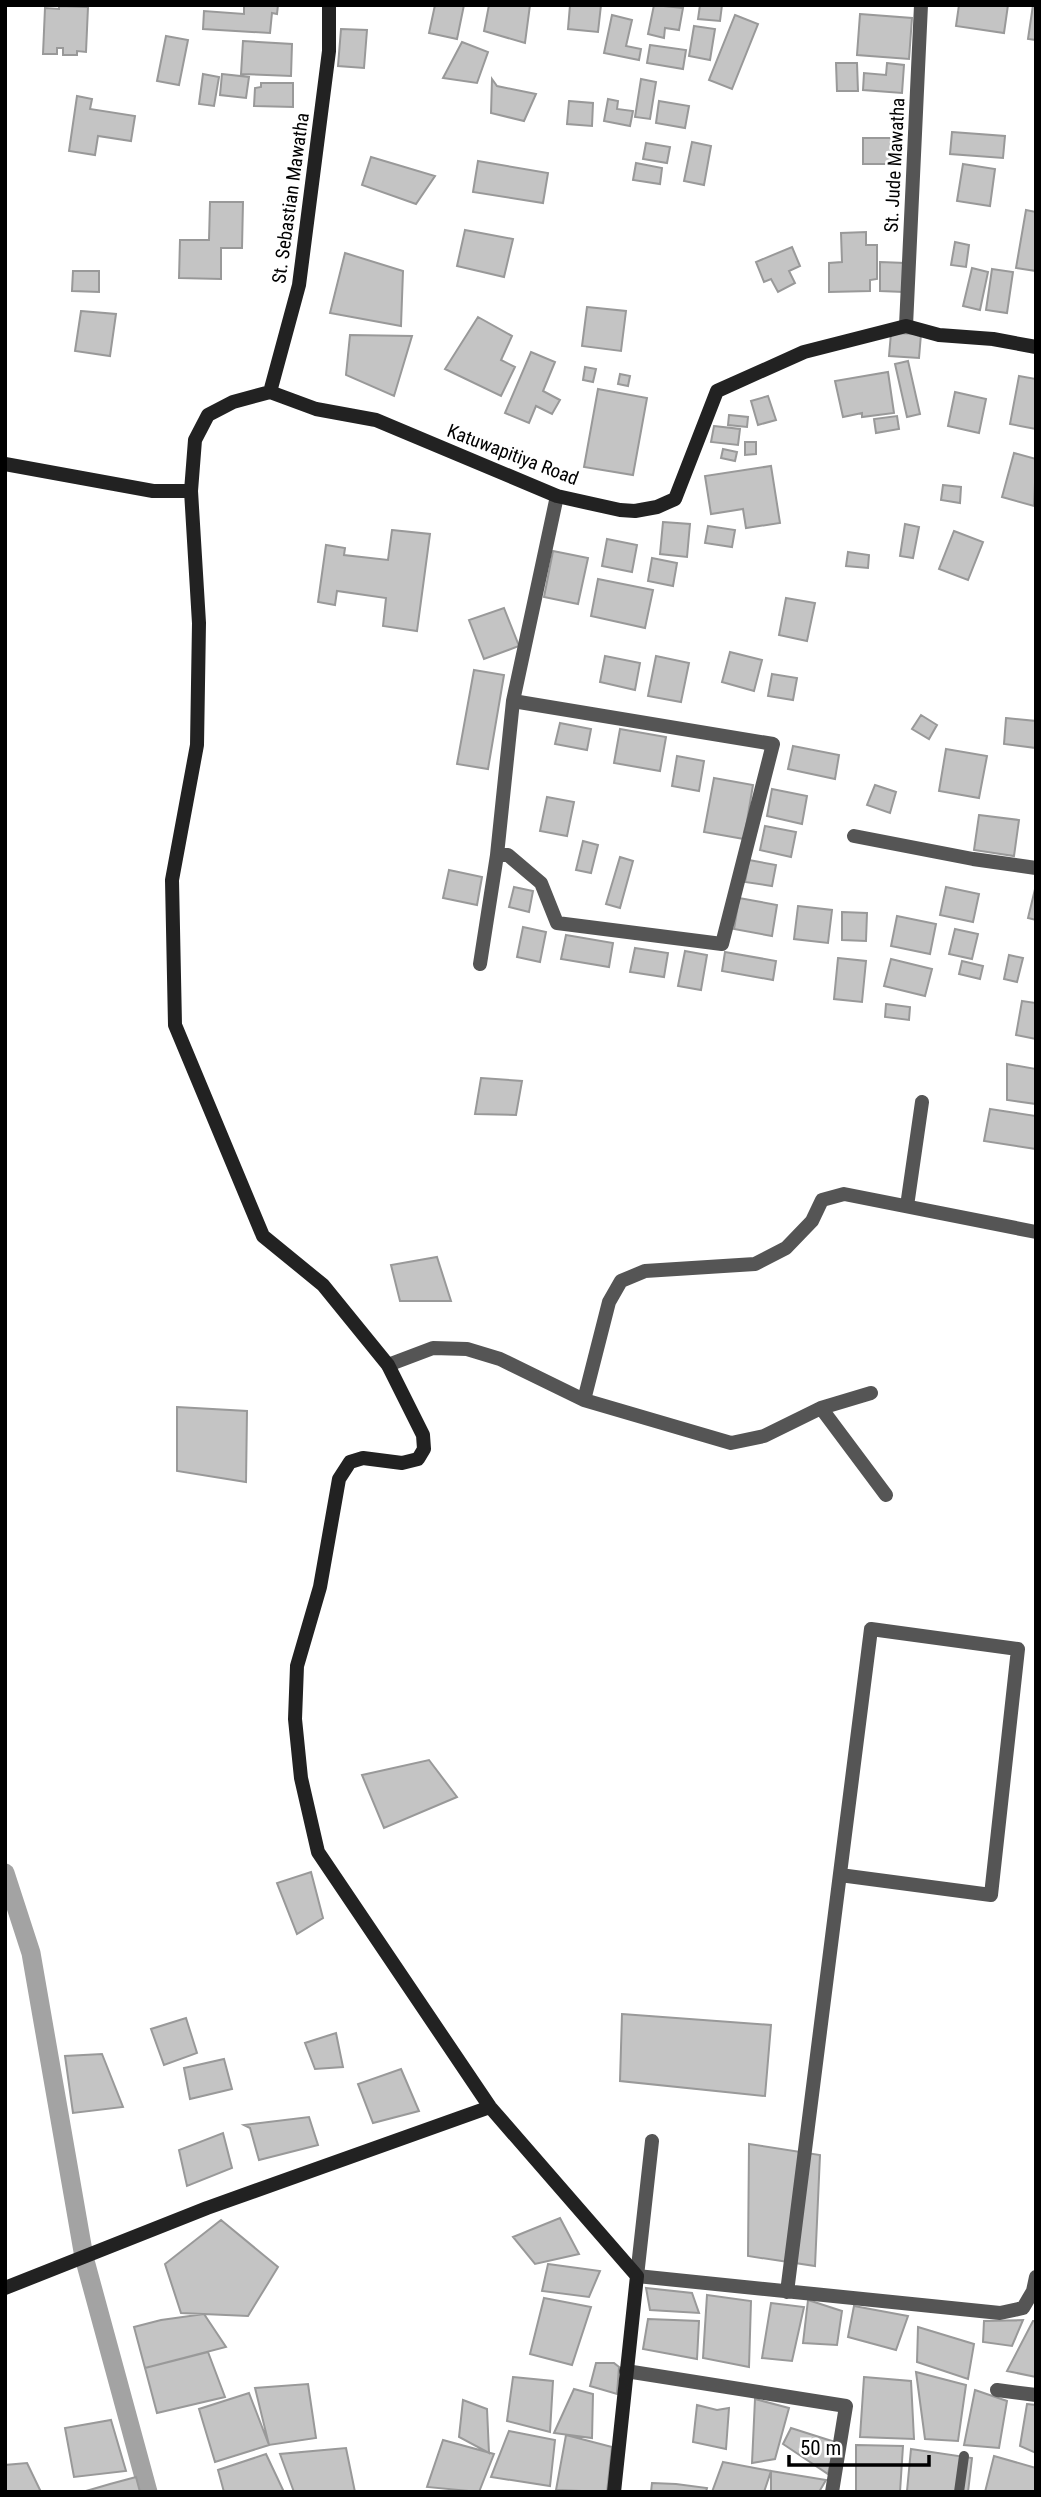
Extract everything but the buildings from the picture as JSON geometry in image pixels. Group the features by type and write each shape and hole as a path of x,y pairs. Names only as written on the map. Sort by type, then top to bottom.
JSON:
{"street":[{"name":"St. Sebastian Mawatha","path":"270,392 299,285 329,51 329,5"},
{"name":"St. Jude Mawatha","path":"906,326 921,5"},
{"name":"Katuwapitiya Road","path":"270,392 316,408 376,420 557,496 635,511 657,508 675,499 718,391 804,352 906,326 939,335 993,339 1036,347"},
{"path":"270,392 233,402 208,415 195,440 191,491 199,623 197,746 172,880 175,1025 263,1236 323,1285 388,1365 423,1435 424,1449 418,1459 402,1464 363,1458 350,1462 339,1479 320,1587 297,1666 295,1718 301,1778 318,1852 490,2107 637,2276 1000,2313 1023,2308 1033,2291 1036,2277"},
{"path":"5,464 153,491 191,491"},
{"path":"480,964 497,855 513,701 557,496"},
{"path":"497,855 509,855 541,883 557,923 722,944 773,744 513,701"},
{"path":"854,836 1036,868"},
{"path":"906,1206 922,1102"},
{"path":"584,1400 609,1302 621,1281 645,1270 755,1264 786,1248 812,1221 822,1200 844,1194 1036,1232"},
{"path":"388,1365 433,1348 467,1349 500,1359 584,1400 731,1443 764,1436 821,1408 871,1393"},
{"path":"821,1408 886,1495"},
{"path":"786,2292 871,1629 1018,1649 991,1895 840,1875"},
{"path":"5,2288 207,2208 490,2107"},
{"path":"614,2492 652,2141"},
{"path":"626,2371 846,2406 832,2492"},
{"path":"997,2390 1036,2395"}],"lane":[{"path":"959,2492 964,2456"}],"waterway":[{"path":"5,1873 31,1953 84,2257 148,2492"}]}
